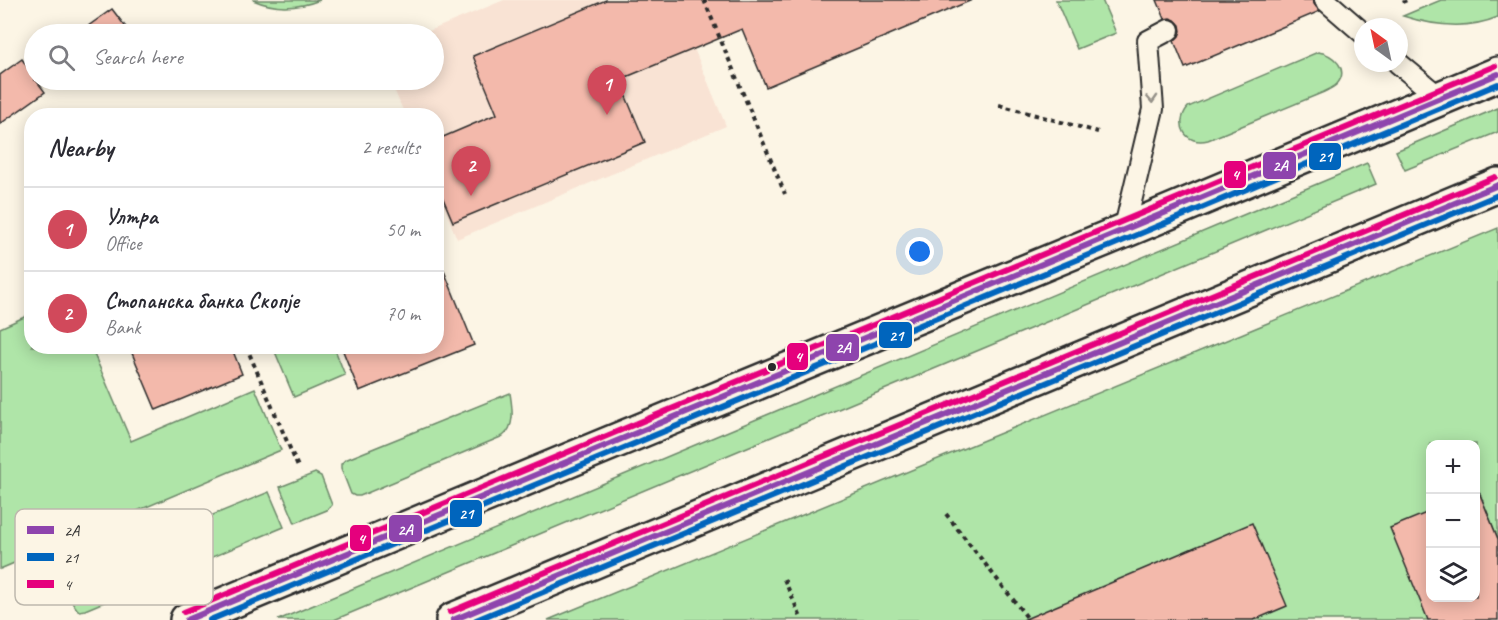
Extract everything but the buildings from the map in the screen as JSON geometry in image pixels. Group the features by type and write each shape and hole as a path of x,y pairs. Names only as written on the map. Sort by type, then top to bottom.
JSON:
{"street":[{"path":"187,620 1498,74"},
{"path":"453,620 1498,185"}],"lane":[{"path":"1325,0 1354,25"},
{"path":"1124,231 1153,109 1148,41 1169,30"},
{"path":"1408,71 1440,98"}],"path":[{"path":"704,0 785,194"},
{"path":"999,105 1098,132"},
{"path":"249,354 298,467"},
{"path":"946,514 1029,620"},
{"path":"784,579 802,620"}],"shaded area":[{"path":"504,0 674,0 726,126 457,239 444,207 444,108 402,108 394,90 444,90 444,25"}],"green space":[{"path":"253,0 320,0 303,5 278,7"},
{"path":"1056,0 1102,0 1116,33 1077,49"},
{"path":"1441,0 1498,0 1498,17 1474,24 1450,25 1403,16"},
{"path":"1318,52 1334,59 1341,68 1341,78 1332,88 1208,140 1193,140 1184,132 1182,120 1188,107"},
{"path":"1498,108 1498,132 1405,170 1396,151"},
{"path":"1367,163 1376,184 334,620 278,620"},
{"path":"1498,228 1498,539 1480,494 1480,440 1426,440 1428,620 548,620"},
{"path":"24,317 24,354 94,354 131,441 255,388 281,450 142,509 15,509 15,563 0,569 0,328"},
{"path":"276,354 337,354 345,375 294,397"},
{"path":"510,393 511,422 503,436 360,496 351,494 341,468 345,460"},
{"path":"315,473 321,476 332,505 327,510 295,523 280,487"},
{"path":"269,492 284,527 213,557 213,515"},
{"path":"74,605 97,605 85,610 79,611"}],"transit line":[{"name":"4","path":"213,600 1495,66"},
{"name":"2A","path":"187,620 1498,74"},
{"name":"21","path":"210,620 1498,84"},
{"name":"4","path":"450,612 1495,177"},
{"name":"2A","path":"453,620 1498,185"},
{"name":"21","path":"476,620 1498,195"},
{"name":"4","path":"184,612 201,605"}],"place":[{"name":"Ултра","path":"607,115"},
{"name":"Стопанска банка Скопје","path":"471,196"}]}
